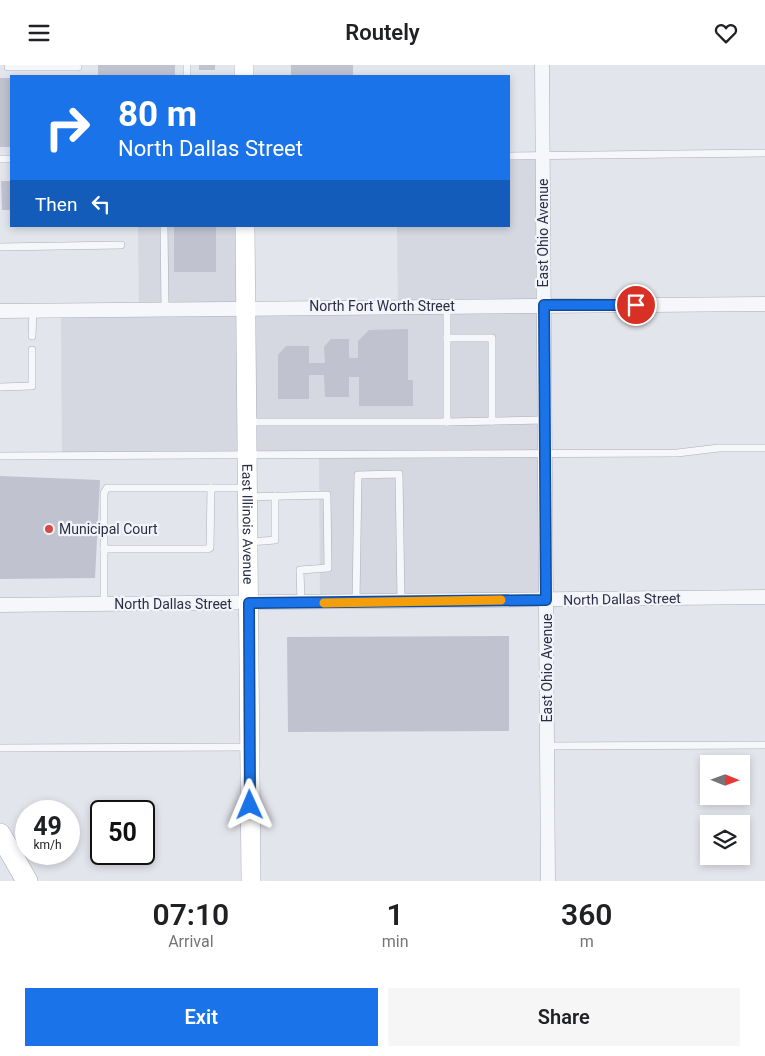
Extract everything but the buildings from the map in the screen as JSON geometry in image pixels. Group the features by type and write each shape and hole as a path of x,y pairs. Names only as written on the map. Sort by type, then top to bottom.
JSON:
{"main road":[{"name":"East Illinois Avenue","path":"245,227 251,881"},
{"path":"0,834 27,881"}],"street":[{"name":"East Ohio Avenue","path":"542,65 548,881"},
{"name":"North Fort Worth Street","path":"0,311 246,307 765,304"},
{"name":"North Dallas Street","path":"0,605 765,597"}],"lane":[{"path":"8,67 78,67 78,65"},
{"path":"510,156 765,153"},
{"path":"164,227 165,308"},
{"path":"0,247 121,245"},
{"path":"447,306 448,422"},
{"path":"32,336 33,311"},
{"path":"447,338 492,338 492,421"},
{"path":"0,387 32,386 32,350"},
{"path":"247,423 545,420"},
{"path":"0,456 677,453 719,448 765,448"},
{"path":"356,602 358,475 399,474 401,601"},
{"path":"104,604 104,493 107,488 212,488 275,496 327,495 328,568 300,570 301,603"},
{"path":"104,549 210,548 212,488"},
{"path":"248,542 275,540 275,496"},
{"path":"547,745 765,745"},
{"path":"0,748 250,747"}],"shaded area":[{"path":"510,159 545,159 548,602 320,604 319,456 62,458 61,310 139,310 138,227 247,227 248,308 398,307 397,227 510,227"}],"slow traffic":[{"path":"324,603 501,600"}],"place":[{"name":"Municipal Court","path":"49,529"}],"route":[{"path":"250,805 249,603 546,600 544,305 636,305"}]}
